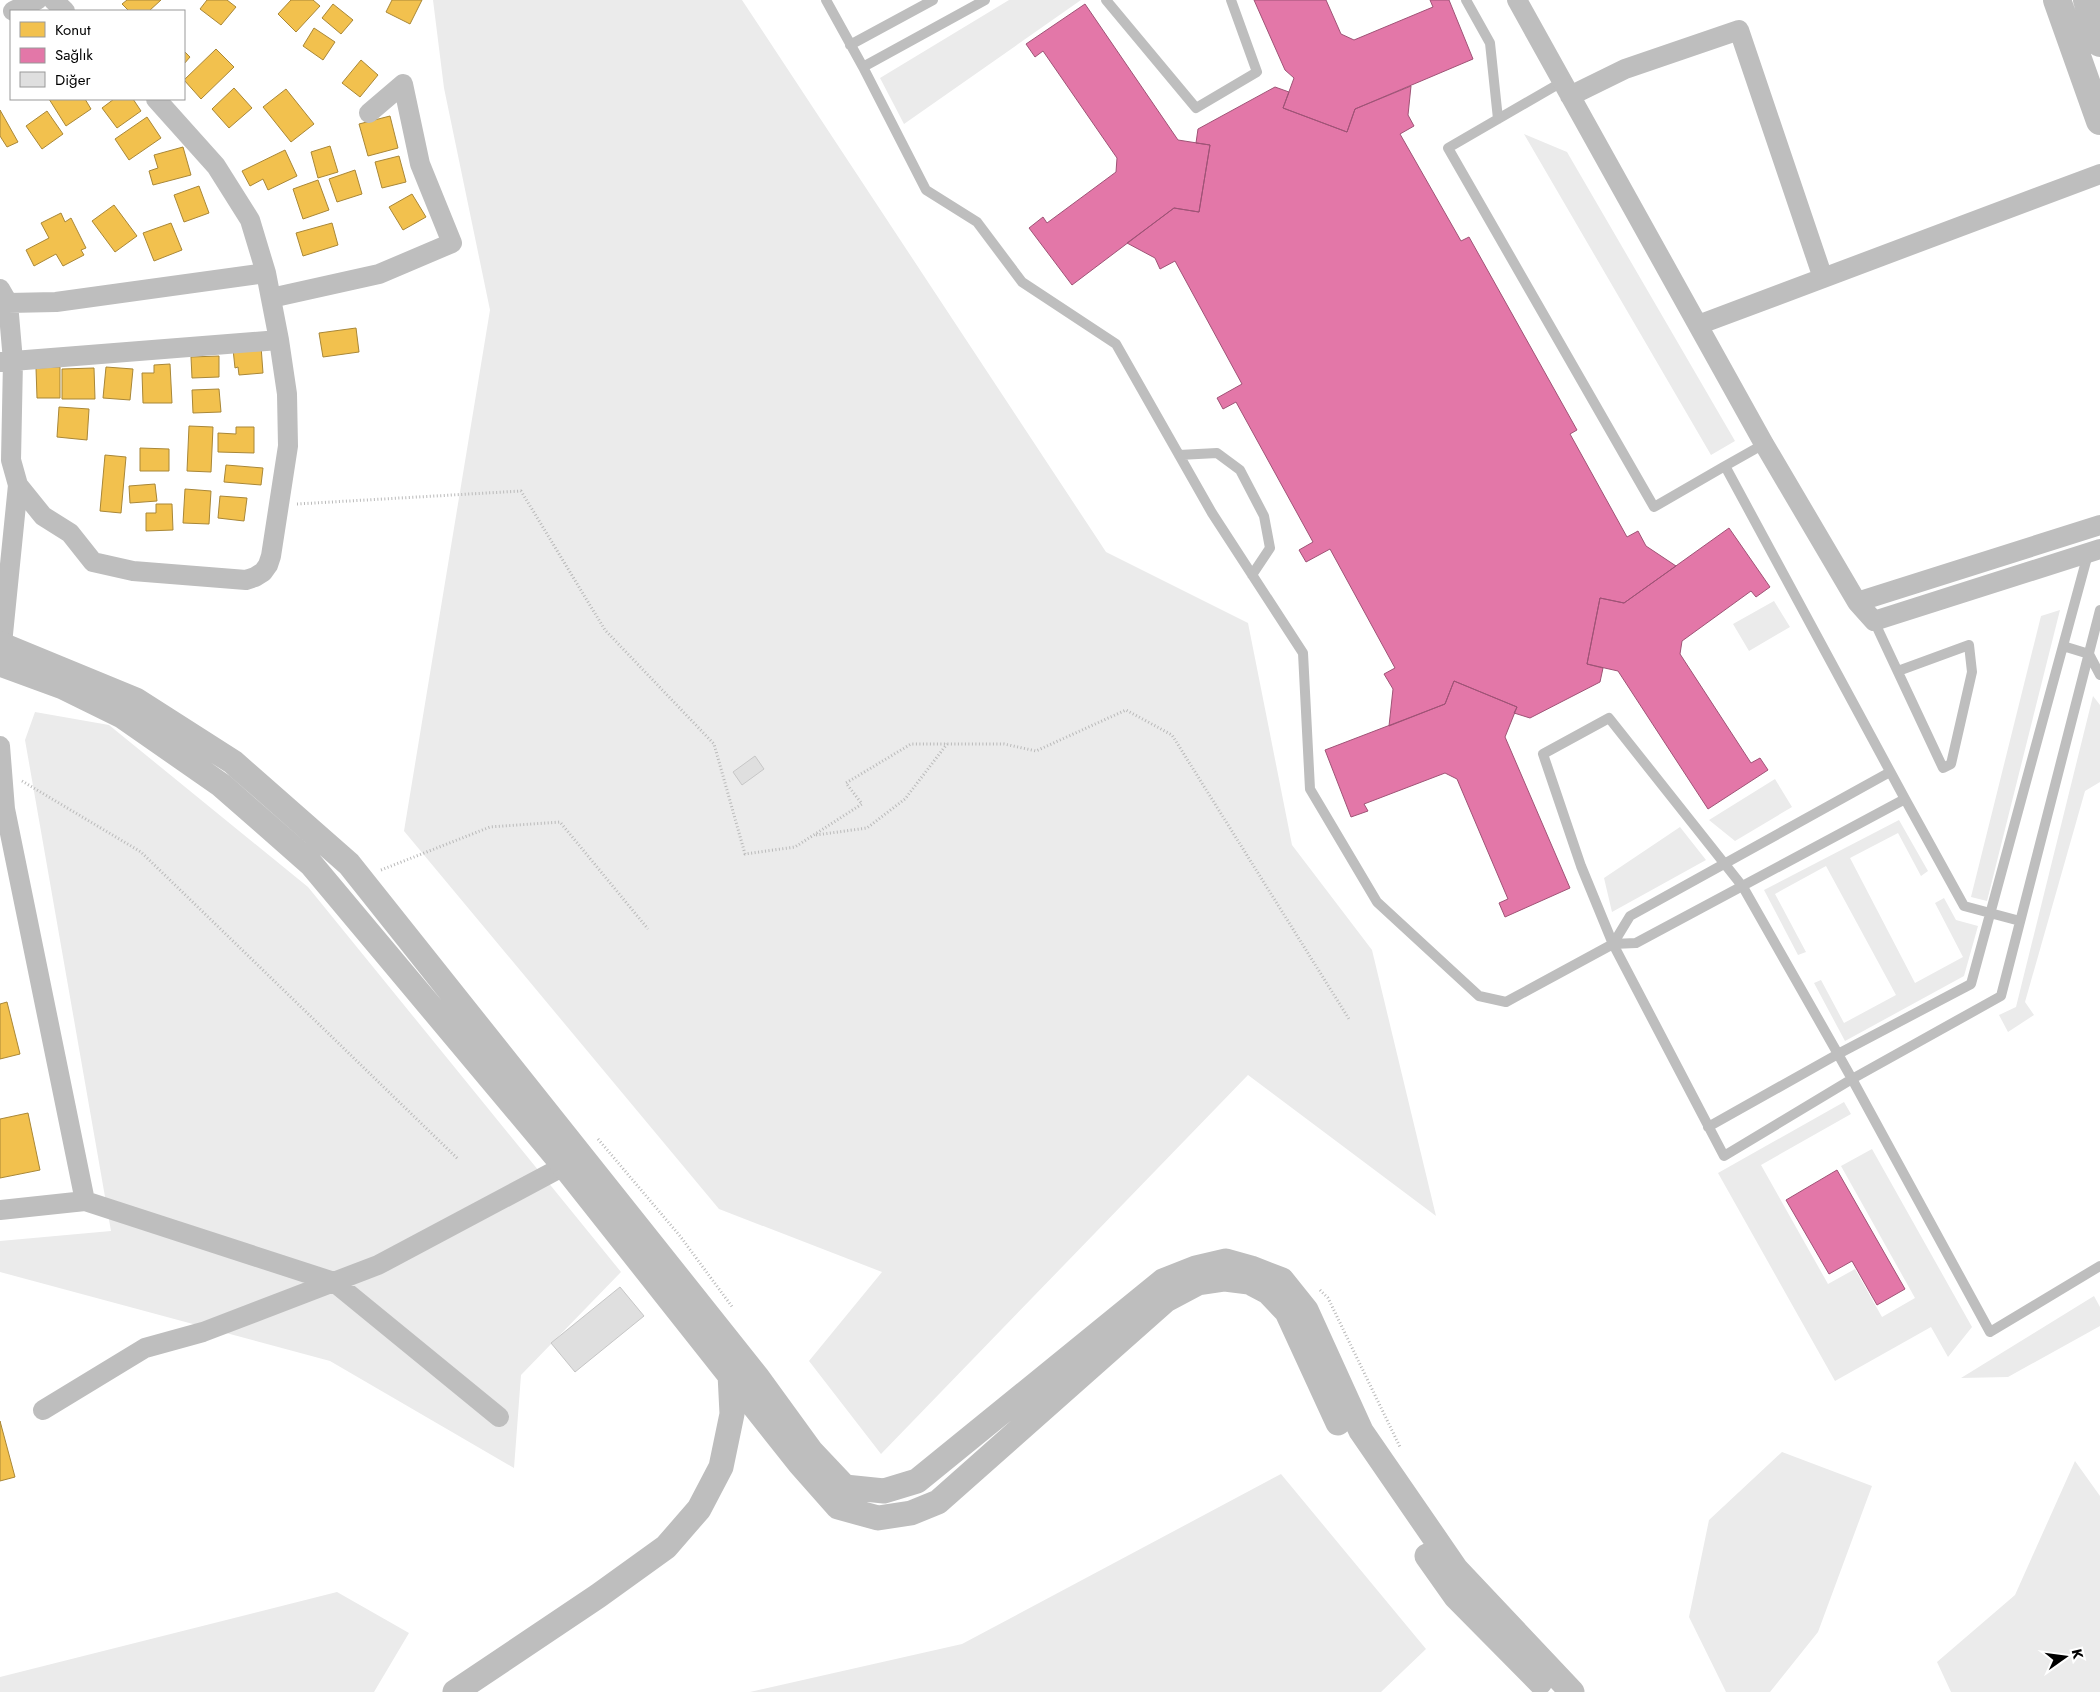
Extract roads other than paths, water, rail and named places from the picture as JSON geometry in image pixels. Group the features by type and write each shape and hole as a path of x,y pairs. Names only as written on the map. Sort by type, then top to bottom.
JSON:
{"main road":[{"path":"2056,0 2100,121"},
{"path":"2087,0 2100,43"}],"street":[{"path":"16,10 37,0"},
{"path":"54,0 64,10"},
{"path":"1517,0 1764,444 1857,602 1874,621 2094,551"},
{"path":"1566,89 1739,30 1823,278"},
{"path":"271,298 379,274 452,243 420,164 403,84 369,113"},
{"path":"18,485 43,516 70,533 94,562 133,571 237,579 255,577 263,572 268,564 288,446 287,394 266,273 250,220 216,166 157,100"},
{"path":"1698,325 2100,174"},
{"path":"1,651 18,485 11,460 4,296 56,302 266,273"},
{"path":"7,361 279,340"},
{"path":"1857,602 2100,525"},
{"path":"1,651 122,716 221,785 311,864 564,1166 800,1464 838,1507 878,1518 911,1513 938,1502 1166,1300 1198,1283 1225,1279 1248,1282 1268,1292 1287,1312 1344,1436 1456,1597 1550,1692"},
{"path":"1,651 136,700 233,762 349,864 758,1378 811,1451 846,1487 884,1491 917,1481 1163,1280 1196,1268 1226,1261 1251,1268 1282,1280 1306,1310 1361,1431 1456,1569 1572,1692"},
{"path":"0,746 3,810 85,1202"},
{"path":"43,1410 145,1348 202,1332 378,1265 564,1166"},
{"path":"0,1210 85,1202 334,1282 499,1417"},
{"path":"455,1692 598,1596 666,1547 699,1509 721,1467 732,1414 730,1374"}],"lane":[{"path":"826,0 863,67 926,190 977,222 1022,282 1116,344 1212,513 1302,653 1310,789 1376,902 1479,996 1506,1002 1613,944 1636,943 1905,799"},
{"path":"850,45 933,0"},
{"path":"863,67 985,0"},
{"path":"1106,0 1196,108 1257,72 1231,0"},
{"path":"1466,0 1490,43 1498,119"},
{"path":"1566,89 1498,119 1448,148 1654,507 1764,444"},
{"path":"1179,455 1216,453 1240,470 1264,516 1270,548 1252,575"},
{"path":"1725,466 1964,906 2020,921"},
{"path":"1708,1127 1838,1054 1971,984 2063,646 2094,551"},
{"path":"2100,610 2001,996 1852,1079 1724,1156 1613,944 1581,866 1543,754 1609,718 1743,887 1852,1079 1990,1332 2100,1266"},
{"path":"1874,621 1943,768 1951,764 1972,672 1969,644 1898,671"},
{"path":"2063,646 2089,654 2100,675"},
{"path":"1613,944 1630,916 1890,772"}]}
